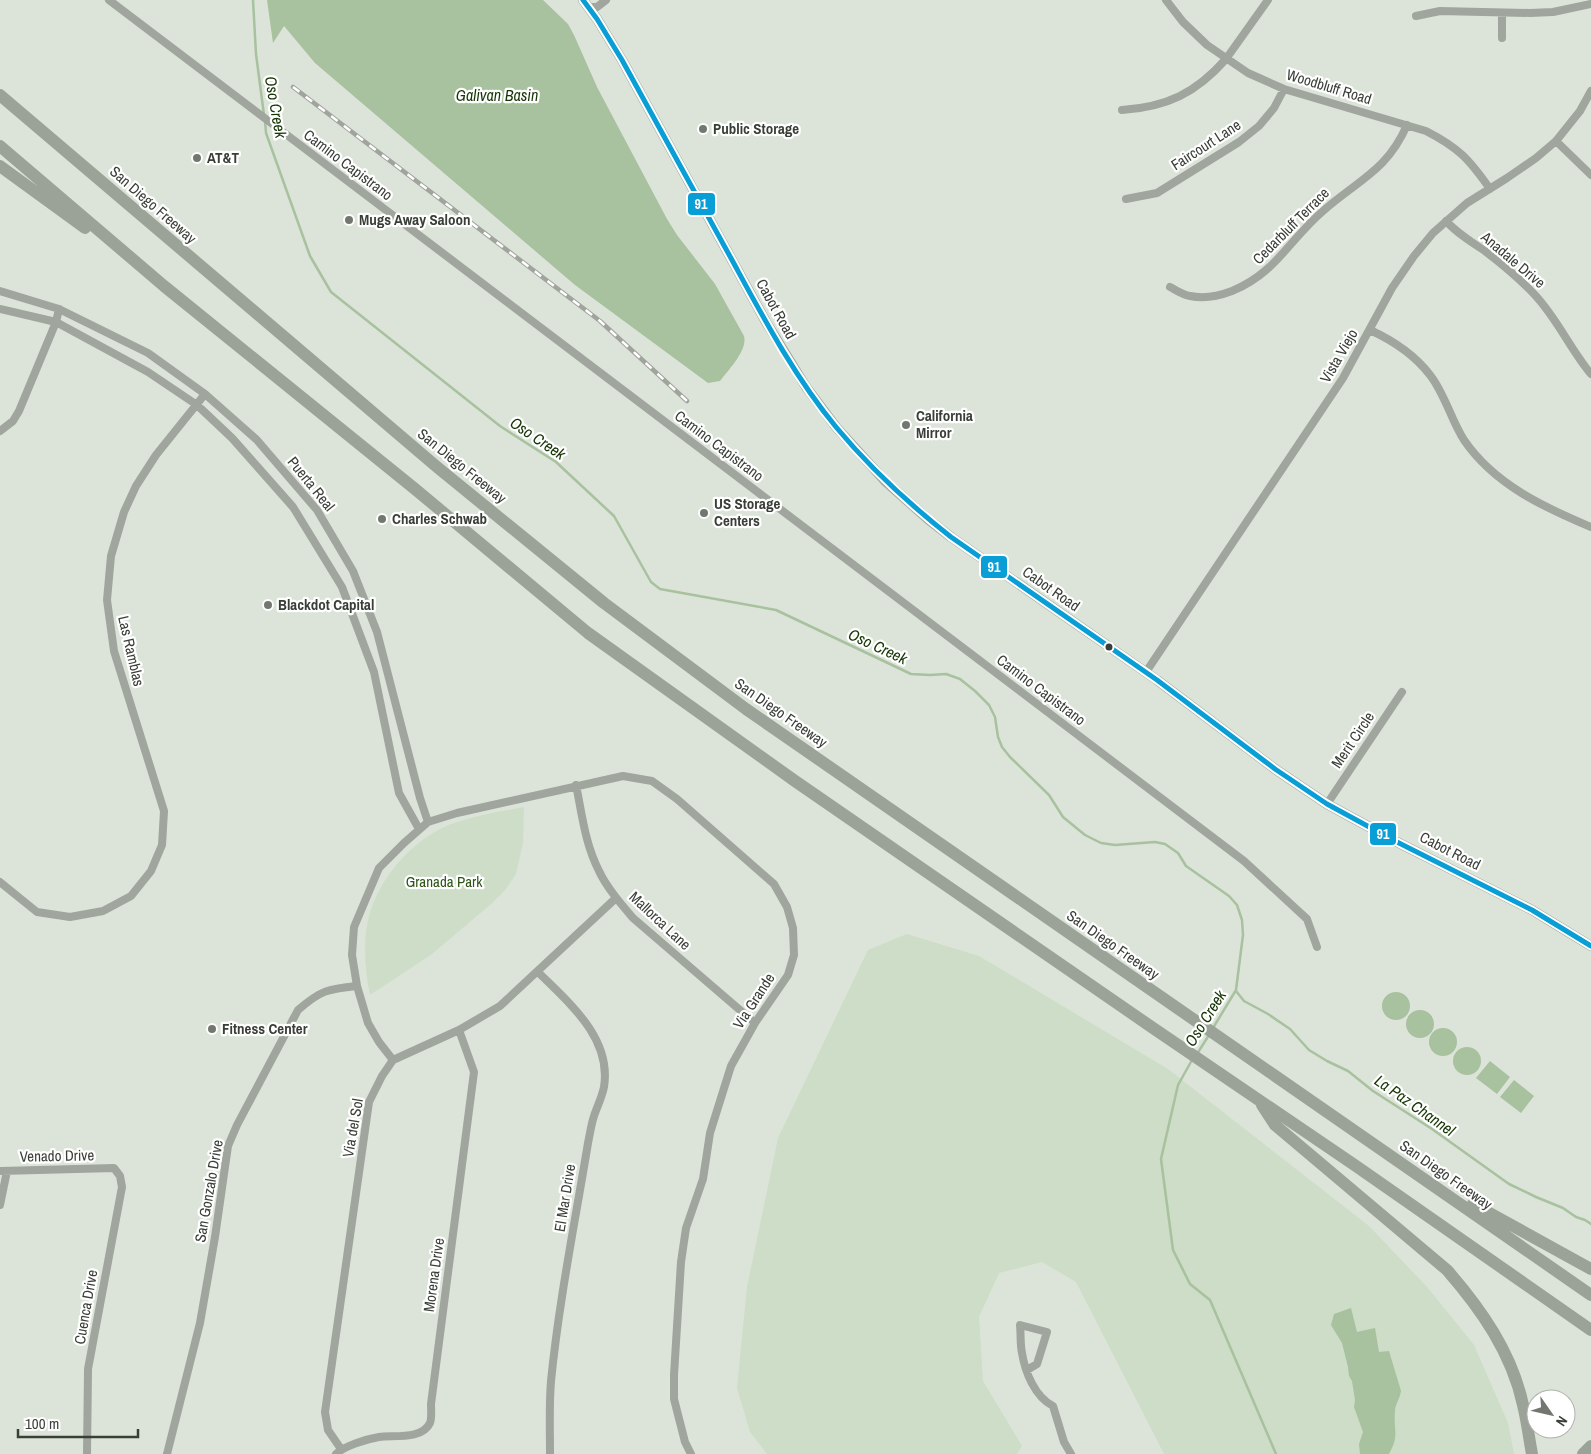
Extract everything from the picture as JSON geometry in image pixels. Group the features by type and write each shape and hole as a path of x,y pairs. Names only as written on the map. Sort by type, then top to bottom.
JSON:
{"highway":[{"name":"San Diego Freeway","path":"0,96 437,468 604,603 746,709 1591,1295"},
{"path":"0,146 164,286 415,489 588,633 795,781 1591,1330"},
{"path":"0,166 164,286"},
{"path":"1258,1099 1275,1125 1447,1270 1468,1294 1486,1318 1514,1374 1523,1404 1532,1454"},
{"path":"1413,1172 1591,1269"},
{"path":"1583,1454 1591,1446"}],"main road":[{"name":"Cabot Road","path":"588,2 629,72 788,360 836,427 885,481 929,520 991,566 1146,672 1275,769 1327,804 1395,841 1532,910 1591,946"}],"street":[{"name":"Camino Capistrano","path":"109,0 1244,861 1307,919 1317,947"},
{"path":"588,2 597,7 606,0"},
{"name":"Woodbluff Road","path":"1166,0 1183,22 1207,45 1248,73 1284,89 1426,131 1447,142 1463,154 1476,168 1490,189"},
{"path":"1122,110 1145,108 1173,100 1192,89 1226,59 1268,0"},
{"path":"1416,16 1440,11 1502,14 1554,12 1591,4"},
{"path":"1502,14 1502,38"},
{"name":"Faircourt Lane","path":"1126,199 1157,193 1239,142 1259,126 1274,108 1284,89"},
{"name":"Vista Viejo","path":"1146,672 1343,378 1404,270 1414,256 1446,221 1467,203 1536,158 1556,141 1580,111 1591,91"},
{"name":"Cedarbluff Terrace","path":"1170,287 1189,296 1208,297 1225,294 1258,278 1272,266 1320,213 1378,168 1400,141 1407,125"},
{"path":"1556,141 1591,175"},
{"name":"Anadale Drive","path":"1446,221 1456,231 1513,274 1534,294 1555,318 1579,360 1591,374"},
{"name":"Puerta Real","path":"0,291 59,309 148,352 205,394 257,440 317,510 353,572 377,632 420,798 428,822"},
{"name":"Puerta Real","path":"0,309 56,322 148,372 196,405 232,438 293,506 342,587 374,672 400,793 419,829"},
{"path":"0,431 13,421 19,411 56,322 59,309"},
{"path":"1370,330 1406,350 1431,376 1464,440 1490,469 1513,488 1535,502 1591,527"},
{"name":"Las Ramblas","path":"0,882 37,912 70,916 103,911 131,896 151,871 162,845 164,811 114,651 108,605 111,556 124,512 136,486 156,455 205,394"},
{"name":"Merit Circle","path":"1327,804 1402,692"},
{"name":"Via Grande","path":"428,822 457,812 623,776 652,781 677,799 774,884 787,907 793,928 794,954 788,974 755,1023 731,1066 723,1086 710,1133 703,1179 686,1228 680,1281 674,1399 685,1442 691,1454"},
{"name":"Mallorca Lane","path":"576,785 587,841 599,872 616,898 633,918 755,1023"},
{"path":"428,822 379,868 354,926 352,955 357,986 368,1023 379,1042 393,1060 459,1030 500,1006 616,898"},
{"name":"El Mar Drive","path":"538,972 588,1024 604,1062 604,1087 594,1116 588,1143 559,1321 549,1406 550,1454"},
{"name":"San Gonzalo Drive","path":"167,1454 200,1323 228,1146 236,1125 298,1010 314,996 332,988 357,986"},
{"name":"Morena Drive","path":"338,1451 376,1438 415,1434 424,1431 430,1422 474,1072 459,1030"},
{"name":"Via del Sol","path":"338,1451 328,1430 325,1412 369,1102 382,1076 393,1060"},
{"name":"Venado Drive","path":"4,1171 114,1168"},
{"name":"Cuenca Drive","path":"87,1454 88,1369 122,1187 120,1176 114,1168"},
{"path":"0,1205 4,1171"},
{"path":"1027,1370 1037,1364 1047,1332 1020,1325 1021,1352 1027,1370 1044,1402 1053,1406 1064,1442 1071,1454"}],"green space":[{"name":"Granada Park","path":"524,807 523,843 516,874 506,889 432,954 370,995 365,958 368,920 380,888 401,860 413,847 442,828 473,817"},
{"path":"907,934 979,956 1168,1069 1369,1226 1428,1288 1474,1345 1508,1423 1514,1454 1164,1454 1076,1282 1042,1262 999,1273 979,1317 983,1381 1022,1446 1017,1454 767,1454 750,1432 737,1388 747,1287 778,1138 868,950"}],"water":[{"name":"Galivan Basin","path":"267,0 543,0 568,24 597,87 667,219 715,284 744,336 743,347 740,353 720,381 708,383 575,285 315,63 284,26 273,43"},
{"path":"1396,992 1406,996 1410,1006 1406,1016 1396,1020 1386,1016 1382,1006 1386,996"},
{"path":"1420,1010 1430,1014 1434,1024 1430,1034 1420,1038 1410,1034 1406,1024 1410,1014"},
{"path":"1443,1028 1453,1032 1457,1042 1453,1052 1443,1056 1433,1052 1429,1042 1433,1032"},
{"path":"1467,1047 1477,1051 1481,1061 1477,1071 1467,1075 1457,1071 1453,1061 1457,1051"},
{"path":"1490,1061 1510,1077 1497,1094 1476,1078"},
{"path":"1514,1080 1534,1096 1521,1113 1500,1097"},
{"path":"1351,1308 1357,1332 1375,1328 1379,1352 1389,1351 1401,1391 1395,1410 1394,1442 1389,1454 1360,1454 1359,1444 1363,1432 1354,1407 1355,1400 1352,1381 1349,1376 1342,1343 1331,1325 1334,1314"}],"waterway":[{"name":"Oso Creek","path":"253,0 256,54 264,115"},
{"name":"Oso Creek","path":"265,121 266,133 310,256 331,292 500,426 556,462 614,516 651,582 660,589 776,610 911,674 946,674 960,679 989,705 995,717 998,737 1002,747 1010,757 1049,795 1063,817 1085,835 1101,843 1115,845 1155,842 1165,844 1178,853 1186,866 1229,896 1237,905 1242,920 1243,935 1236,990 1213,1028"},
{"name":"La Paz Channel","path":"1236,991 1244,1001 1290,1029 1309,1050 1348,1071 1373,1091 1432,1129 1509,1184 1563,1208 1591,1224"},
{"name":"Oso Creek","path":"1197,1054 1209,1035"},
{"name":"Oso Creek","path":"1192,1060 1178,1085 1161,1159 1173,1250 1190,1284 1210,1300 1276,1454"}],"railway":[{"path":"293,87 600,321 687,401"}],"transit line":[{"name":"91","path":"583,0 622,60 755,303 793,367 836,427 862,457 891,485 951,537 1157,680 1275,769 1327,804 1395,841 1532,910 1591,946"}],"place":[{"name":"Public Storage","path":"703,129"},
{"name":"AT&T","path":"197,158"},
{"name":"Mugs Away Saloon","path":"349,220"},
{"name":"California Mirror","path":"906,425"},
{"name":"US Storage Centers","path":"704,513"},
{"name":"Charles Schwab","path":"382,519"},
{"name":"Blackdot Capital","path":"268,605"},
{"name":"Fitness Center","path":"212,1029"}]}
